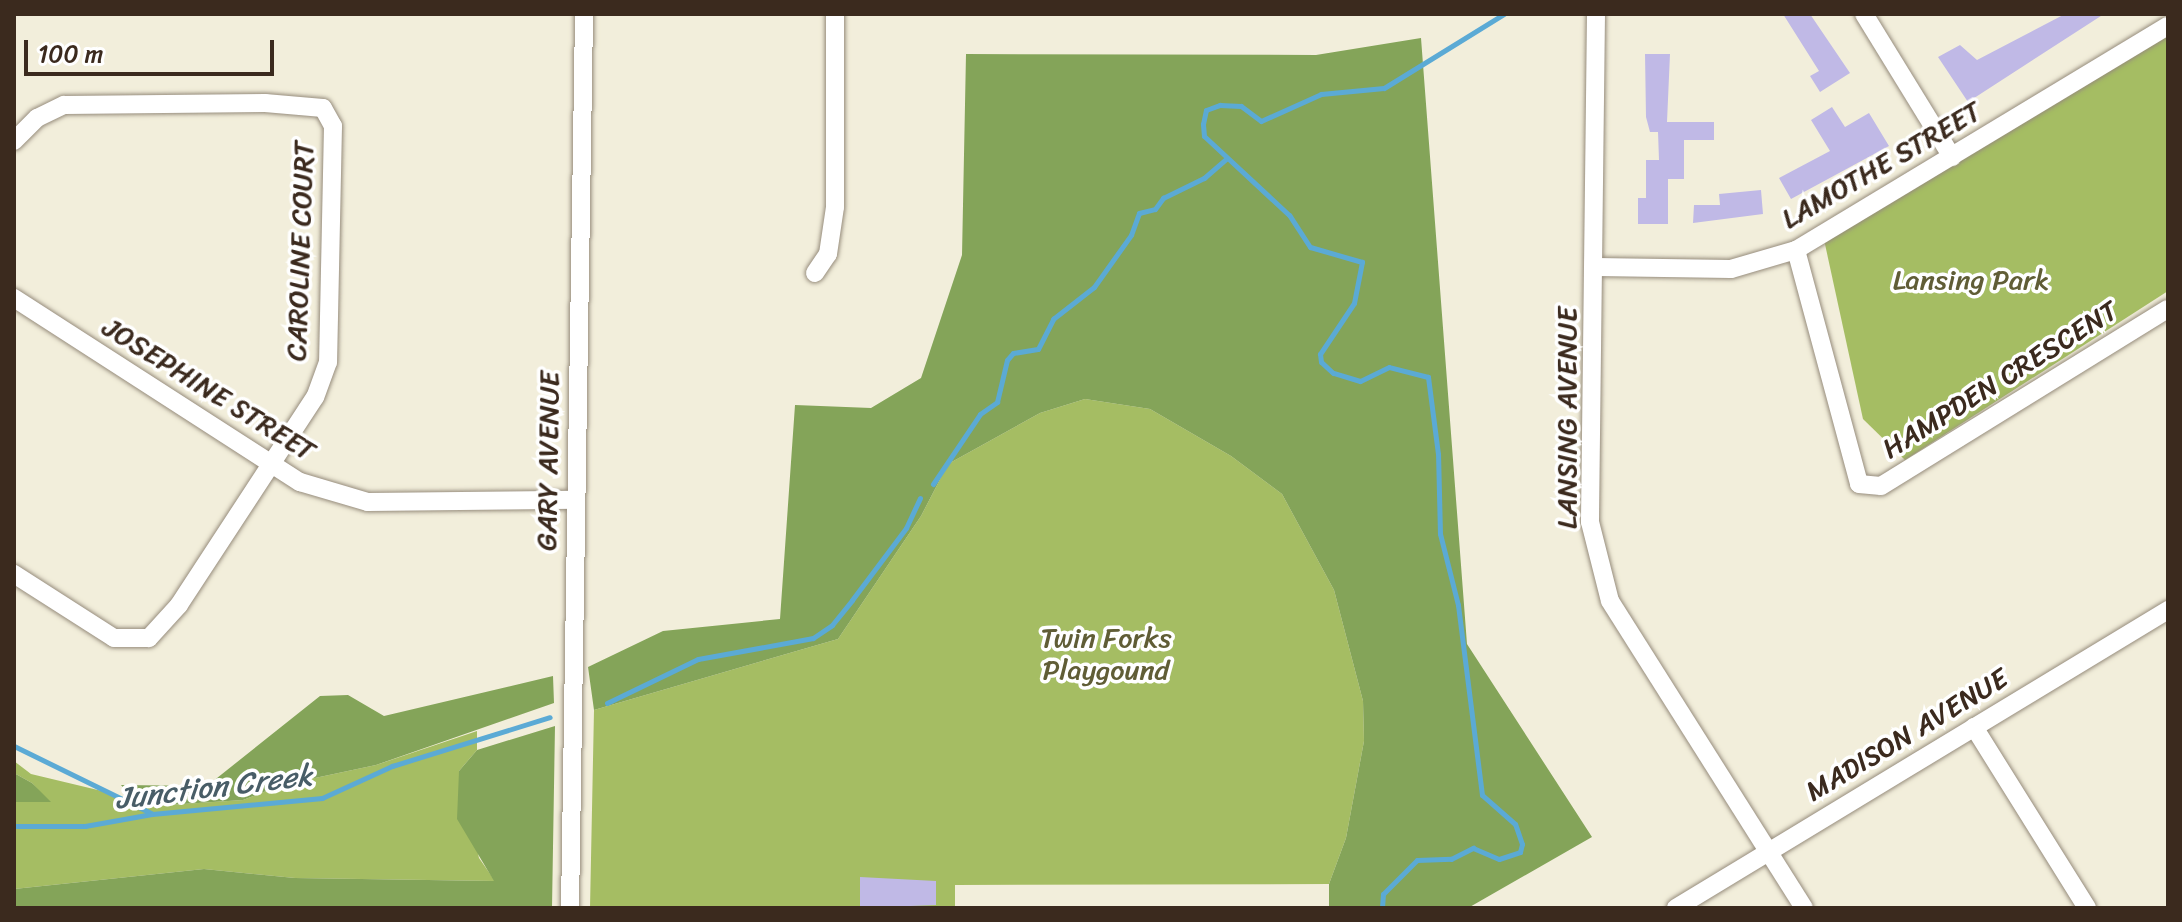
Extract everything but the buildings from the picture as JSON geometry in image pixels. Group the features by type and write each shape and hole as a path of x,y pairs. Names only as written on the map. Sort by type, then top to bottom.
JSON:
{"street":[{"name":"GARY AVENUE","path":"570,908 584,14"},
{"path":"815,273 828,254 835,207 835,14"},
{"name":"LANSING AVENUE","path":"1596,14 1596,267 1590,522 1610,601 1804,908"},
{"path":"1864,14 1952,157"},
{"name":"LAMOTHE STREET","path":"1596,267 1731,269 1796,250 2168,26"},
{"name":"CAROLINE COURT","path":"14,141 37,118 64,105 265,103 323,108 333,126 328,362 315,397 270,465"},
{"name":"HAMPDEN CRESCENT","path":"1796,250 1859,484 1881,486 2168,309"},
{"name":"JOSEPHINE STREET","path":"14,298 300,482 368,502 576,500"},
{"path":"14,574 114,638 149,638 179,605 270,465"},
{"name":"MADISON AVENUE","path":"1676,908 2168,610"},
{"path":"1974,727 2087,908"}],"green space":[{"name":"Lansing Park","path":"2168,25 2168,291 1905,460 1863,419 1823,235"},
{"path":"1421,38 1467,644 1592,837 1468,908 1329,908 1329,884 1346,838 1364,741 1363,701 1334,590 1282,494 1231,456 1150,409 1085,399 1040,413 948,464 921,516 838,639 594,710 588,667 663,631 780,619 795,405 871,408 921,378 962,255 966,54 1316,55"},
{"name":"Twin Forks Playgound","path":"1085,399 1150,409 1231,456 1282,494 1334,590 1363,701 1364,741 1346,838 1329,884 955,885 955,908 590,908 594,710 838,639 921,516 948,464 1040,413"},
{"path":"553,676 554,703 376,765 282,785 243,800 138,807 121,785 207,786 320,696 348,695 384,716"},
{"path":"555,726 552,908 14,908 14,889 204,869 295,878 494,881 457,819 459,771 477,750"},
{"path":"477,731 477,750 459,771 479,858 495,881 295,878 204,869 14,889 14,802 49,802 32,783 14,773 14,761 31,774 102,791 138,807 243,800 282,785 376,765"},
{"path":"14,773 32,783 51,802 14,802"}],"waterway":[{"path":"1382,908 1383,894 1417,860 1451,859 1473,848 1499,859 1520,852 1522,844 1515,824 1482,795 1458,605 1440,534 1438,454 1428,377 1389,367 1360,381 1333,373 1321,362 1320,354 1354,303 1362,262 1310,247 1289,215 1204,136 1203,124 1206,110 1220,105 1241,106 1261,121 1321,94 1384,88 1504,14"},
{"name":"Junction Creek","path":"933,484 980,414 997,402 1007,360 1013,353 1038,349 1053,319 1094,287 1131,235 1139,213 1155,209 1163,198 1204,178 1227,158"},
{"name":"Junction Creek","path":"607,703 698,659 813,638 832,625 852,600 906,528 920,498"},
{"name":"Junction Creek","path":"14,826 85,826 152,814 322,798 392,766 550,717"},
{"path":"14,746 151,813"}]}
